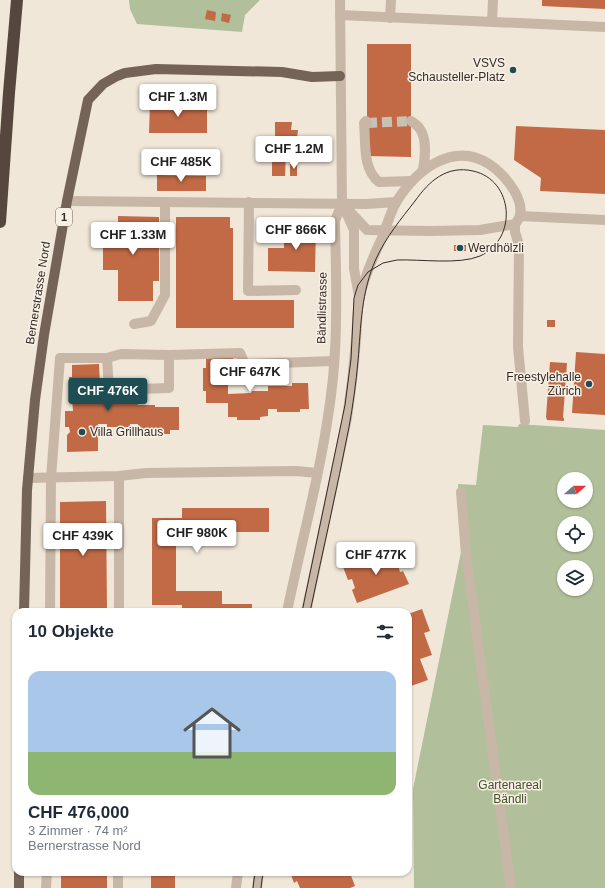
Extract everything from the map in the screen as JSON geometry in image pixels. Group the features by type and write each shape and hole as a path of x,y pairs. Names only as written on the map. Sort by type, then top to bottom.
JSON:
{"highway":[{"path":"0,222 8,101 17,0"}],"main road":[{"name":"Bernerstrasse Nord","path":"24,608 28,478 35,400 44,334 67,201 88,100 103,84 117,76 125,73 156,69 282,72 312,77 340,76"},
{"path":"19,876 19,888"}],"street":[{"name":"Bändlistrasse","path":"288,608 329,412 334,361 336,336 335,221 342,203 340,0"},
{"path":"390,18 391,0"},
{"path":"492,22 493,0"},
{"path":"340,16 605,27"},
{"path":"367,123 366,121 364,123 367,164 373,177 378,182 412,181"},
{"path":"411,121 421,130 424,142 425,153 423,170"},
{"path":"307,608 347,418 352,386 359,300 369,270 396,202 412,181 423,170 438,161 459,156 481,159 495,167 506,178 519,201 518,220 515,232 519,245 518,346 525,421"},
{"path":"67,201 366,204 396,202"},
{"path":"134,324 151,321 165,295 164,202"},
{"path":"249,202 248,291 296,290"},
{"path":"342,203 367,230 480,230 518,220 605,220"},
{"path":"342,203 354,230 354,269 359,300"},
{"path":"50,608 51,478 60,358 107,358 121,354 169,355 240,353 245,364 334,361"},
{"path":"107,358 110,390 169,388 169,355"},
{"path":"28,478 119,476 146,472 296,471 317,473"},
{"path":"119,476 119,608"},
{"path":"461,492 466,554 511,888"},
{"path":"46,888 47,876"},
{"path":"118,876 118,888"},
{"path":"236,888 238,876"},
{"path":"257,888 258,876"}],"green space":[{"path":"129,0 260,0 245,15 242,32 137,24 130,9"},
{"name":"Gartenareal Bändli","path":"519,424 605,430 605,888 414,888 413,789 461,552 458,484 476,485 483,425 518,427"}],"building":[{"path":"542,0 605,0 605,9 542,6"},
{"path":"207,10 216,12 215,21 205,19"},
{"path":"222,13 231,15 229,23 221,21"},
{"path":"367,44 411,44 411,157 367,156"},
{"path":"150,102 207,103 207,133 149,133"},
{"path":"275,122 292,122 291,130 298,130 297,138 292,137 291,146 287,146 285,176 272,176 272,145 275,145"},
{"path":"516,126 605,130 605,194 540,191 541,178 514,160"},
{"path":"290,164 297,164 297,176 290,176"},
{"path":"157,175 206,176 206,191 157,191"},
{"path":"118,216 159,217 159,281 153,281 153,301 118,301 118,270 103,270 103,227 118,227"},
{"path":"176,217 230,217 230,228 233,228 233,300 294,300 294,328 176,328"},
{"path":"292,224 316,224 315,272 268,271 268,248 284,248 284,239 292,240"},
{"name":"Werdhölzli","path":"454,245 466,245 466,251 454,251"},
{"path":"547,320 555,320 555,327 547,327"},
{"name":"Freestylehalle Zürich","path":"576,352 605,354 605,415 572,413"},
{"path":"206,357 233,357 233,378 228,378 228,394 268,391 268,386 292,386 292,383 308,383 309,409 300,409 300,412 277,412 277,409 268,409 268,416 260,417 260,420 237,420 237,417 228,417 228,403 206,403 206,391 203,391 203,368 206,368"},
{"path":"550,362 567,363 564,421 547,420 546,417"},
{"path":"99,364 100,384 95,384 95,391 98,391 98,401 121,401 121,398 138,398 138,405 179,407 179,430 170,430 170,434 146,434 146,431 138,431 138,424 130,424 130,427 107,427 107,424 98,424 98,451 67,452 67,435 70,432 69,427 65,427 65,411 73,411 72,399 69,399 69,377 72,377 72,365"},
{"path":"106,501 107,608 60,608 60,502"},
{"path":"182,508 269,508 269,532 176,532 176,591 222,591 222,604 252,604 252,608 182,608 182,605 152,605 152,518 182,518"},
{"path":"395,548 400,561 397,562 400,572 403,571 409,584 357,603 352,590 355,588 352,579 348,580 343,567"},
{"path":"422,609 430,631 424,633 432,655 420,659 428,680 412,686 412,613"},
{"path":"61,876 107,876 107,888 61,888"},
{"path":"151,876 175,876 175,888 151,888"},
{"path":"291,876 351,876 355,886 350,888 300,888 297,881 294,883"}],"tunnel":[{"path":"367,123 411,121"}],"tram line":[{"path":"455,170 473,171 487,177 497,186 503,197 506,210 505,224 501,237 492,248 480,256 471,259 451,261 397,260 383,263 371,270 380,251 404,215 426,187 440,176 455,170"},
{"path":"303,608 345,405 351,359 354,298 358,285 371,270"},
{"path":"311,608 349,427 356,378 362,309 371,270"},
{"path":"253,888 254,876"},
{"path":"261,888 262,876"}],"place":[{"name":"VSVS Schausteller-Platz","path":"513,70"},
{"name":"Werdhölzli","path":"460,248"},
{"name":"Freestylehalle Zürich","path":"589,384"},
{"name":"Villa Grillhaus","path":"82,432"}]}
